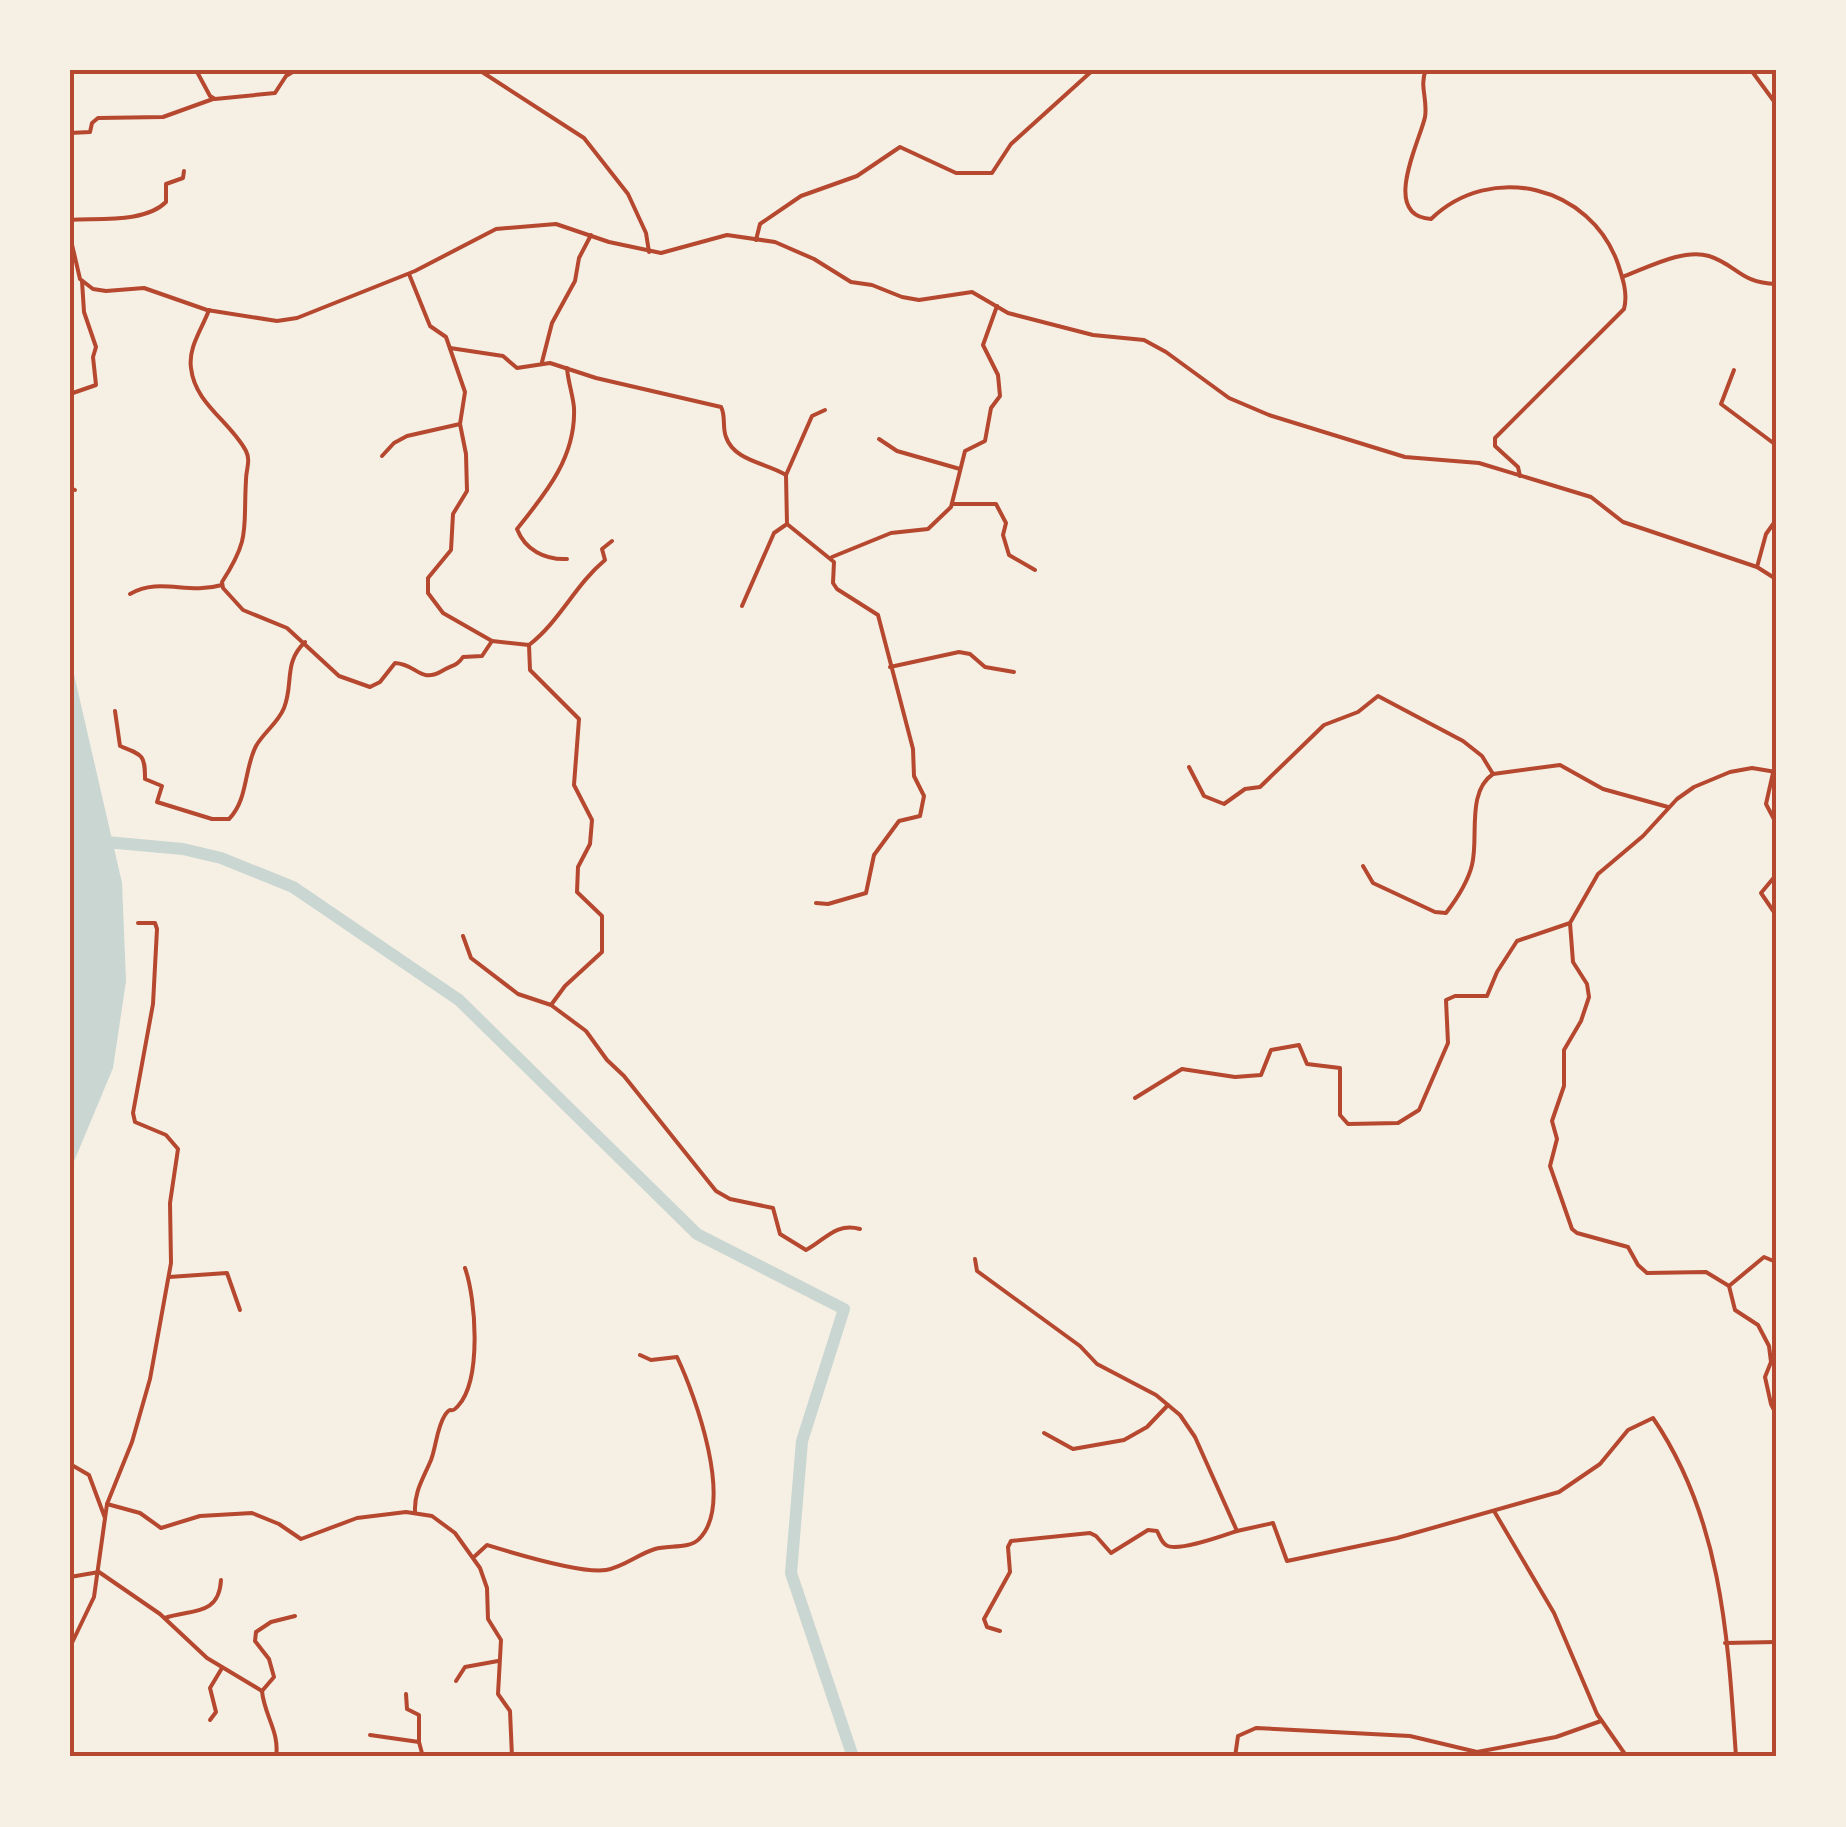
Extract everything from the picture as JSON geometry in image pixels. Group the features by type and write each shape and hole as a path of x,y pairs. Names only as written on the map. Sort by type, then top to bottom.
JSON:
{"street":[{"path":"196,70 213,98"},
{"path":"70,133 90,132 98,118 163,117 213,98 275,93 286,76 296,70"},
{"path":"479,70 584,138 628,194 646,234 649,252"},
{"path":"756,240 760,224 792,202 857,176 900,147 956,173 992,174 1011,144 1093,70"},
{"path":"1426,70 1422,82 1424,119 1410,159 1405,191 1414,211 1431,219 1442,207 1462,196 1491,187 1542,190 1587,215 1612,248 1622,277 1624,309 1495,438 1495,446 1518,467 1520,476"},
{"path":"1751,70 1776,104"},
{"path":"70,220 132,216 156,210 166,202 166,184 181,180 184,171"},
{"path":"82,281 106,292 148,289 209,310 283,320 408,273 496,228 550,223 649,252 670,252 728,235 782,245 851,282 872,285 902,298 920,300 972,292 1008,313 1093,336 1144,340 1229,398 1310,429 1405,457 1479,462 1591,497 1623,522 1757,567 1776,579"},
{"path":"70,236 82,281 84,312 96,346 92,357 96,385 70,394"},
{"path":"542,362 552,323 575,282 580,258 591,236"},
{"path":"1622,277 1667,260 1697,254 1713,257 1747,279 1776,284"},
{"path":"408,273 430,326 446,337 465,392 460,424 467,491 452,517 452,548 430,574 426,587 432,602 443,613 492,640 530,645"},
{"path":"831,558 891,533 926,531 952,504 966,448 985,441 989,415 1000,396 996,370 984,346 997,306"},
{"path":"130,594 162,586 193,591 222,586 236,562 246,532 249,460 238,440 207,406 192,373 190,356 209,310"},
{"path":"450,348 503,356 516,368 542,362 721,406 726,438 733,450 786,475"},
{"path":"567,559 554,560 538,554 518,536 517,529 541,500 568,453 574,412 568,368"},
{"path":"1734,370 1721,404 1776,445"},
{"path":"787,524 786,475 812,416 825,410"},
{"path":"382,456 394,442 407,436 460,424"},
{"path":"879,439 897,452 960,469"},
{"path":"952,504 998,506 1006,523 1003,536 1008,555 1034,570"},
{"path":"1757,567 1766,534 1776,520"},
{"path":"787,524 831,558 836,569 834,586 878,614 912,749 914,776 924,796 922,813 899,821 883,841 872,861 866,893 828,904 816,903"},
{"path":"742,606 774,533 787,524"},
{"path":"552,1005 602,952 603,920 577,892 578,867 590,844 592,820 591,811 574,785 579,719 530,670 530,645 559,615 582,580 605,560 602,549 612,541"},
{"path":"222,586 243,610 283,625 339,676 370,687 380,682 395,663 434,676 458,664 463,656 482,656 492,640"},
{"path":"115,710 120,746 146,761 145,778 162,786 158,803 229,820 244,792 246,772 256,746 284,710 294,653 305,642"},
{"path":"890,667 959,652 970,654 985,667 1014,672"},
{"path":"1189,767 1207,798 1224,804 1245,790 1260,787 1327,722 1358,712 1378,696 1463,741 1482,756 1493,774"},
{"path":"1363,866 1372,884 1435,912 1446,913 1468,878 1480,793 1485,780 1493,774 1560,765 1602,789 1668,807"},
{"path":"1776,823 1766,804 1774,772 1752,768 1730,772 1694,786 1668,807 1627,852 1598,874 1570,923 1575,968 1587,984 1589,998 1564,1050 1564,1086 1552,1120 1557,1139 1550,1166 1572,1229 1577,1233 1628,1247 1638,1266 1647,1273 1706,1272 1729,1286 1735,1310 1758,1325 1769,1346 1771,1362 1766,1377 1770,1404 1776,1414"},
{"path":"1776,875 1761,893 1776,915"},
{"path":"70,1646 92,1602 107,1504 132,1442 150,1379 172,1256 170,1202 178,1149 166,1134 139,1124 133,1113 152,1004 157,929 155,923 138,922"},
{"path":"1135,1098 1182,1069 1222,1076 1261,1075 1271,1050 1299,1045 1307,1064 1340,1068 1342,1120 1348,1124 1403,1122 1419,1110 1444,1057 1448,1040 1446,1000 1455,996 1486,996 1514,944 1570,923"},
{"path":"464,936 471,958 518,994 552,1005 598,1043 721,1194 773,1208 780,1234 806,1250 834,1230 848,1226 860,1229"},
{"path":"1729,1286 1764,1257 1776,1262"},
{"path":"974,1259 977,1271 1072,1340 1097,1364 1180,1414 1195,1437 1237,1532"},
{"path":"415,1512 415,1496 443,1420 446,1413 458,1406 472,1366 472,1298 465,1268"},
{"path":"168,1277 227,1274 240,1310"},
{"path":"474,1557 487,1545 584,1569 609,1570 654,1549 693,1544 702,1537 716,1483 686,1381 677,1357 656,1360 640,1355"},
{"path":"1044,1433 1075,1449 1124,1440 1147,1427 1168,1405"},
{"path":"1000,1631 987,1627 984,1619 1010,1572 1011,1542 1090,1534 1111,1554 1148,1530 1157,1532 1170,1547 1273,1523 1287,1560 1366,1546 1560,1492 1600,1464 1628,1430 1653,1418 1677,1458 1710,1540 1736,1757"},
{"path":"70,1464 89,1476 105,1518"},
{"path":"107,1504 140,1513 161,1528 200,1516 258,1514 301,1538 357,1518 415,1512 439,1520 474,1557 487,1588 488,1619 501,1640 498,1694 510,1711 512,1757"},
{"path":"1494,1511 1554,1613 1601,1721 1626,1757"},
{"path":"70,1577 99,1572 165,1618 187,1642 222,1668 262,1692"},
{"path":"165,1618 200,1612 218,1594 220,1580"},
{"path":"262,1692 273,1681 274,1673 254,1641 256,1632 271,1622 295,1616"},
{"path":"1725,1643 1776,1642"},
{"path":"456,1681 465,1668 498,1661"},
{"path":"210,1720 216,1712 210,1688 222,1668"},
{"path":"262,1692 276,1734 276,1757"},
{"path":"406,1694 408,1709 419,1715 418,1742 423,1757"},
{"path":"1235,1757 1238,1736 1256,1728 1410,1736 1477,1752 1556,1737 1601,1721"},
{"path":"370,1734 418,1742"}],"shaded area":[{"path":"70,657 122,883 126,981 113,1068 70,1171"}],"waterway":[{"path":"70,846 106,842 183,849 221,858 293,887 459,1000 697,1234 844,1309 802,1441 791,1573 853,1757"}]}
